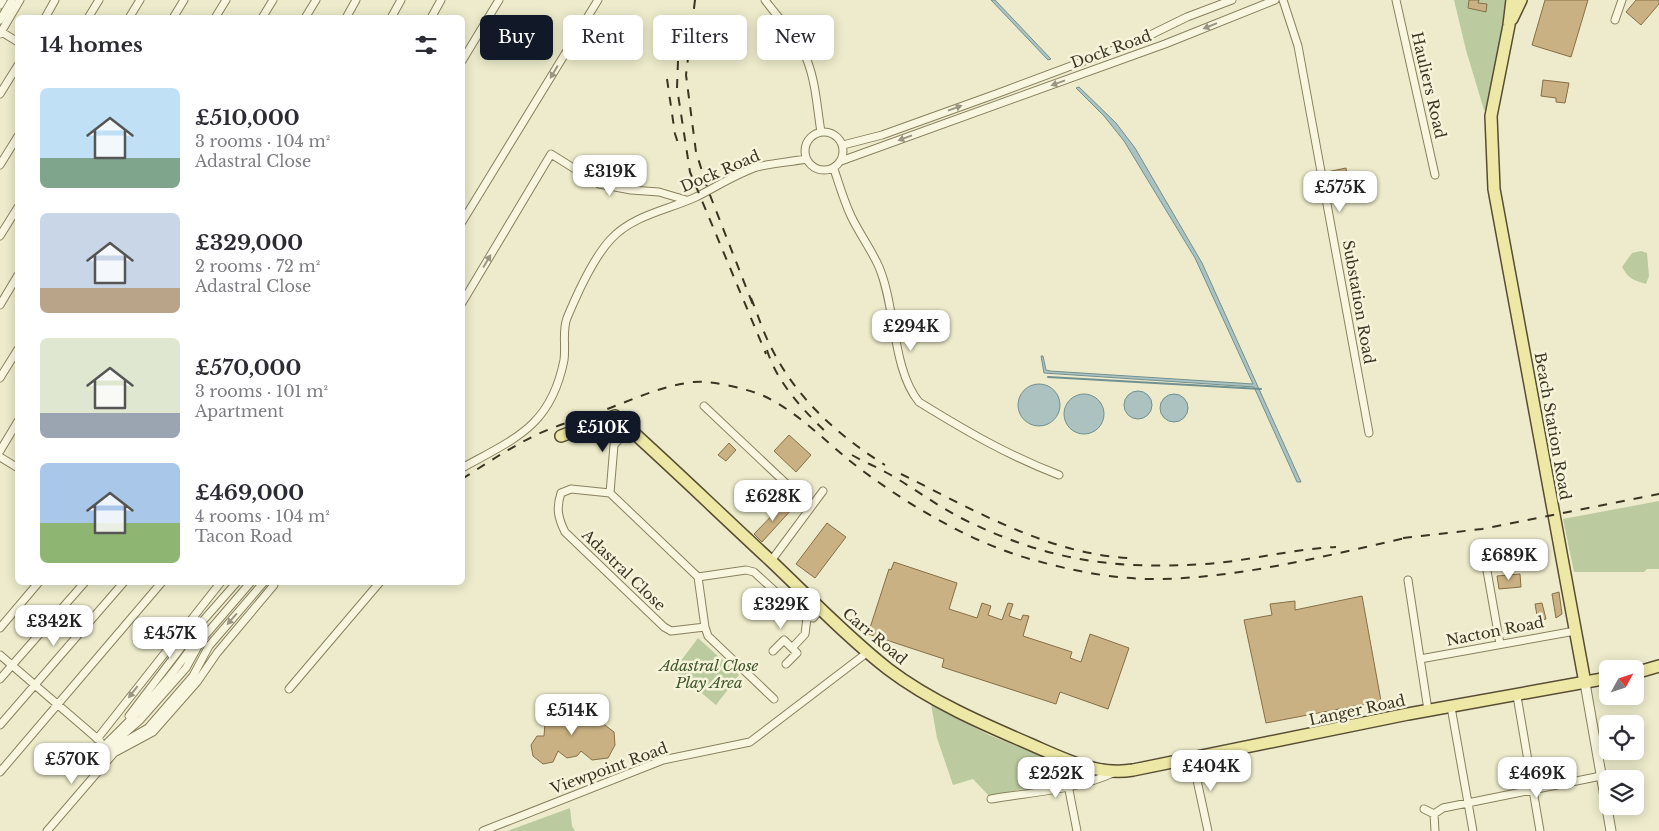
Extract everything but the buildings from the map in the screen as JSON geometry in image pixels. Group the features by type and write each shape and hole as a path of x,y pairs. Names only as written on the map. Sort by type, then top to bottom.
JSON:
{"main road":[{"name":"Beach Station Road","path":"1512,0 1509,25 1491,116 1494,189 1585,683"},
{"name":"Beach Station Road","path":"1509,25 1521,0"},
{"name":"Carr Road","path":"561,436 615,416 771,561 820,610 889,670 946,704 1070,761 1113,772"},
{"path":"1644,670 1659,666"},
{"name":"Langer Road","path":"1113,772 1281,742 1428,710 1517,696 1599,680"}],"street":[{"path":"0,6 3,0"},
{"path":"0,20 12,0"},
{"path":"15,40 0,32 20,0"},
{"path":"47,15 55,0"},
{"path":"90,15 98,0"},
{"path":"131,15 140,0"},
{"path":"175,15 184,0"},
{"path":"217,15 226,0"},
{"path":"264,15 273,0"},
{"path":"307,15 316,0"},
{"path":"348,15 356,0"},
{"path":"393,15 401,0"},
{"path":"432,15 441,0"},
{"path":"465,56 499,0"},
{"path":"465,217 598,0"},
{"path":"765,0 795,39 806,60 813,82 821,132"},
{"name":"Dock Road","path":"842,145 882,136 996,94 1138,41 1187,17 1232,0"},
{"name":"Dock Road","path":"841,161 1166,44 1275,0"},
{"name":"Substation Road","path":"1283,0 1298,46 1369,433"},
{"name":"Hauliers Road","path":"1396,0 1435,175"},
{"path":"1615,20 1622,0"},
{"path":"0,94 15,69"},
{"path":"821,132 834,135 842,145 844,151 841,161 834,169 818,170 806,159 805,146 810,137 821,132"},
{"path":"0,165 15,141"},
{"path":"465,297 550,154 599,184 631,190 659,192 687,200"},
{"name":"Dock Road","path":"465,466 523,434 539,418 551,398 564,360 566,321 601,252 611,238 645,216 687,200 758,167 806,159"},
{"path":"834,169 851,215 879,267 886,289 905,377 911,393 919,402 983,441 1016,458 1059,475"},
{"path":"0,236 15,212"},
{"path":"0,305 15,280"},
{"path":"0,378 15,354"},
{"path":"704,406 811,507"},
{"path":"0,451 15,427"},
{"path":"629,428 614,445 610,493 698,578 708,636 774,699"},
{"path":"0,457 15,466"},
{"name":"Adastral Close","path":"610,493 571,489 561,493 557,515 565,532 664,628 672,631 705,627"},
{"path":"771,561 823,491"},
{"path":"1486,565 1500,644"},
{"path":"698,578 746,570 754,572 800,615 813,618 820,610"},
{"path":"1408,580 1428,710"},
{"path":"0,628 36,585"},
{"path":"0,679 82,585"},
{"path":"0,725 121,585"},
{"path":"0,772 159,585"},
{"path":"47,831 196,612 218,585"},
{"path":"106,746 193,632 234,585"},
{"path":"106,746 180,666 199,637 242,585"},
{"path":"106,746 140,720 186,668 202,639 248,585"},
{"path":"106,746 148,728 193,676 209,646 261,585"},
{"path":"106,746 153,732 197,682 217,653 274,585"},
{"path":"289,689 377,585"},
{"path":"792,648 805,634 807,618"},
{"name":"Nacton Road","path":"1420,660 1575,631"},
{"path":"773,651 784,640 797,653 786,664"},
{"name":"Viewpoint Road","path":"483,831 569,795 598,787 658,762 750,742 868,652"},
{"path":"0,655 106,746"},
{"name":"Beach Station Road","path":"1585,683 1601,770"},
{"path":"1517,696 1540,831"},
{"path":"1451,706 1473,831"},
{"path":"1192,757 1208,831"},
{"path":"1070,761 1068,785 1076,831"},
{"path":"991,799 1100,778 1113,772"},
{"path":"1434,814 1443,808 1468,802 1599,777"},
{"path":"1424,809 1434,814"},
{"path":"1434,814 1435,831"},
{"name":"Beach Station Road","path":"1608,815 1611,831"}],"green space":[{"path":"1454,0 1512,0 1491,114 1484,110 1466,50"},
{"path":"1641,251 1647,253 1649,276 1646,284 1632,278 1622,267 1632,253"},
{"path":"1659,501 1659,569 1647,569 1644,572 1574,572 1563,519"},
{"name":"Adastral Close Play Area","path":"698,638 739,675 716,705 674,670"},
{"path":"931,704 989,735 1055,762 1057,776 1051,783 989,796 973,779 953,785 937,738"},
{"path":"570,808 572,826 575,831 507,831"}],"water":[{"path":"991,0 995,0 1051,59 1048,60"},
{"path":"1079,87 1116,123 1135,148 1202,263 1301,482 1297,482 1254,387 1044,373 1041,356 1043,356 1046,370 1050,371 1253,384 1195,258 1124,141 1104,116 1076,88"},
{"path":"1039,384 1054,390 1060,405 1054,420 1039,426 1024,420 1018,405 1024,390"},
{"path":"1138,391 1148,395 1152,405 1148,415 1138,419 1128,415 1124,405 1128,395"},
{"path":"1088,394 1095,397 1101,403 1104,414 1103,422 1095,431 1088,434 1080,434 1073,431 1065,422 1064,410 1067,403 1076,395"},
{"path":"1174,394 1184,398 1188,408 1184,418 1174,422 1164,418 1160,408 1164,398"}],"waterway":[{"path":"1048,377 1261,389"}],"railway":[{"path":"695,0 686,75 696,152 708,190 753,305"},
{"path":"678,61 677,88 690,172 766,354"},
{"path":"667,79 675,134 680,149"},
{"path":"751,298 770,345 795,386 836,430 885,465"},
{"path":"767,350 784,385 828,434"},
{"path":"465,477 528,439 547,430 664,388 684,383 710,382 749,391 776,402 798,417 850,461 891,491 959,531 1006,551 1062,567 1095,574 1129,578 1162,579 1193,577 1256,570 1410,537"},
{"path":"852,455 889,474 953,514 993,533 1052,553 1081,559 1140,565 1205,564 1336,547"},
{"path":"901,474 983,515 1040,539 1099,555 1129,558"},
{"path":"1403,538 1482,529 1659,494"}]}
